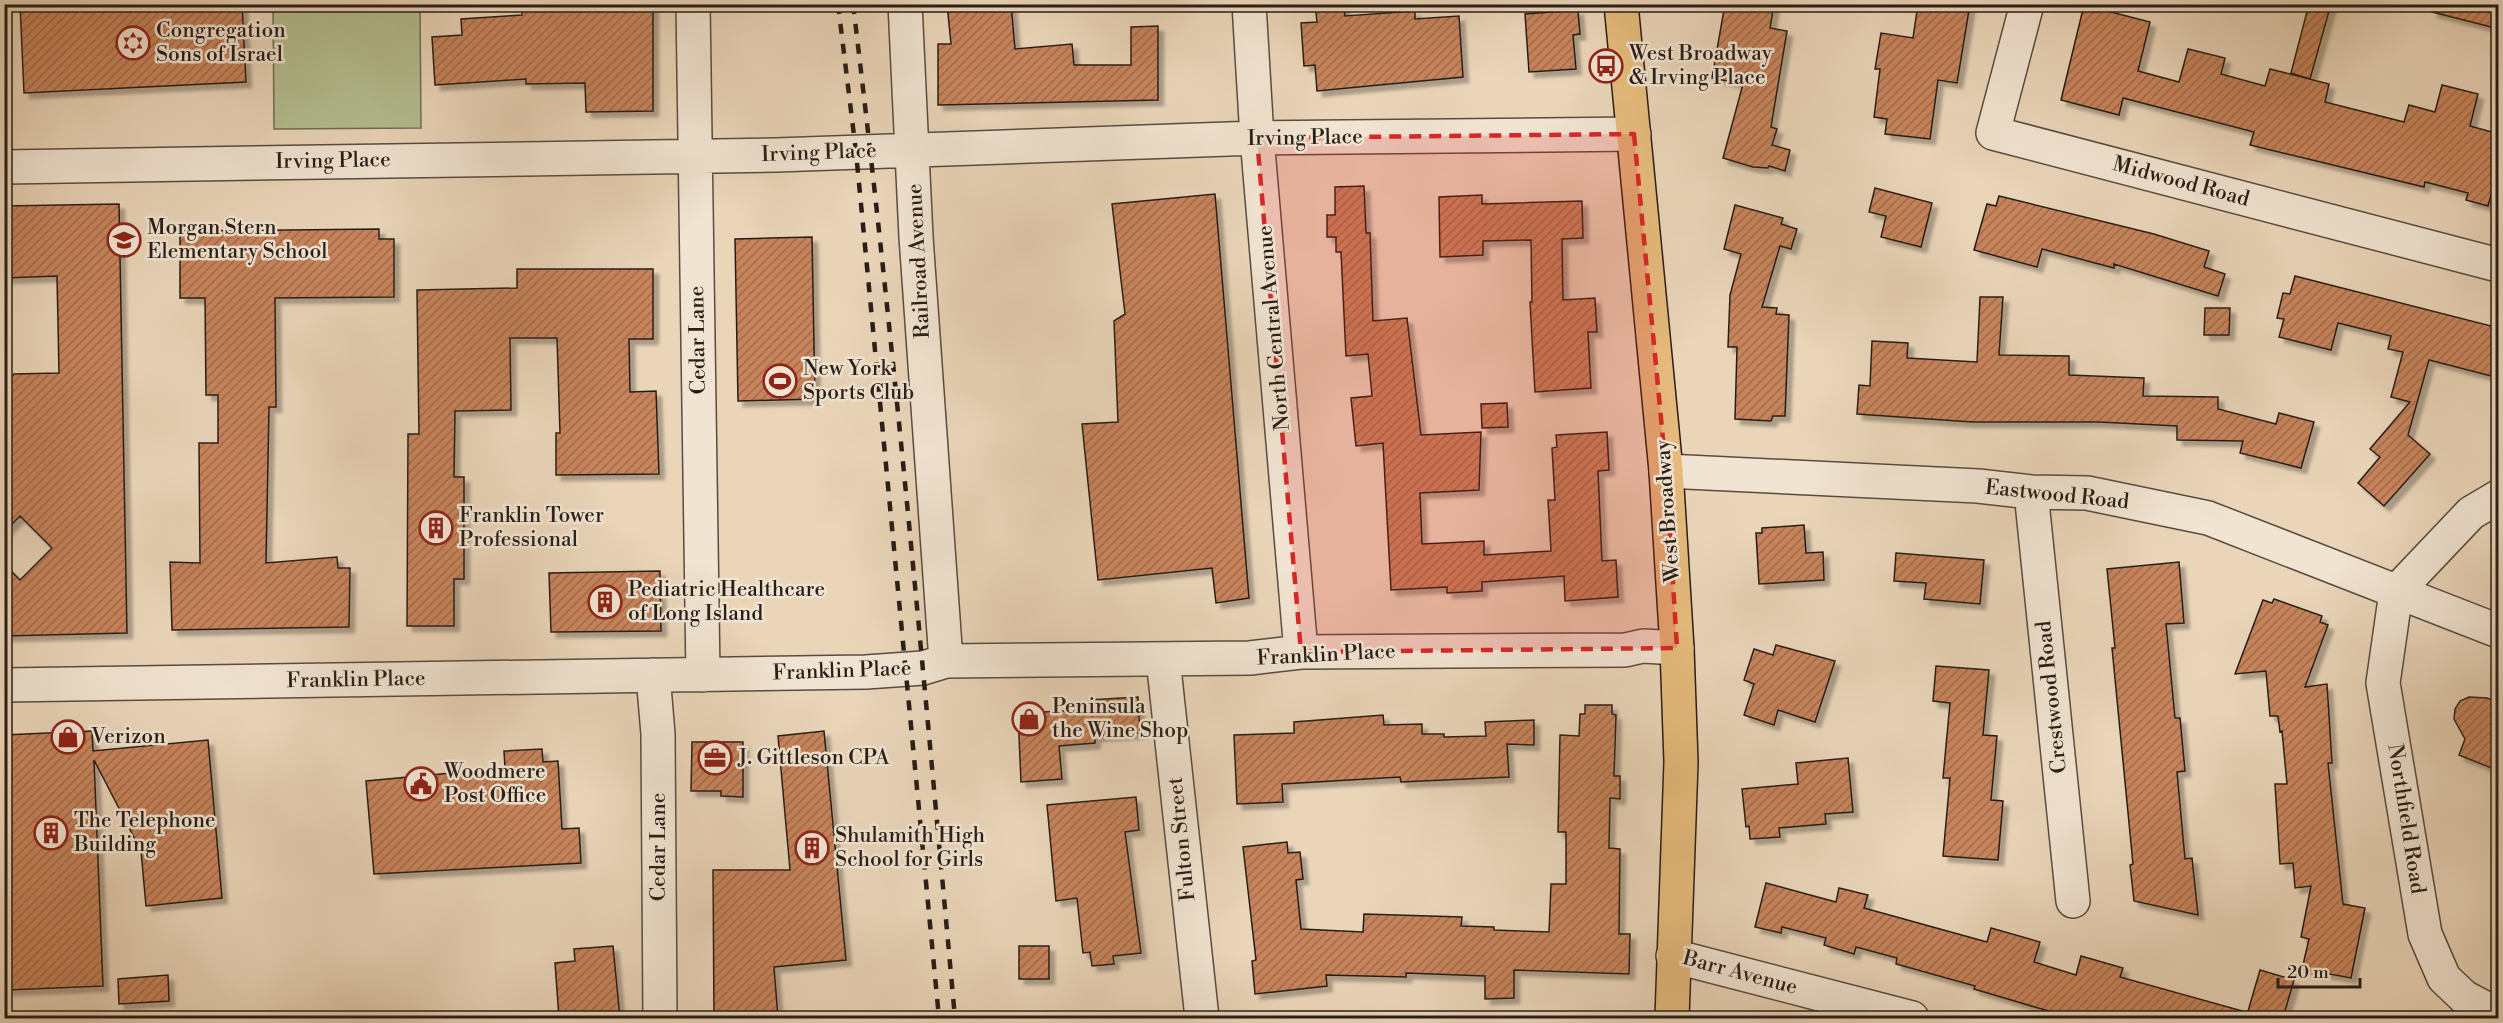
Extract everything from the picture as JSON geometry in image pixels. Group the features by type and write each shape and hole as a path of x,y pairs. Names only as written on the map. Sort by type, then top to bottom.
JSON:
{"main road":[{"name":"West Broadway","path":"1621,4 1666,471 1677,648 1681,762 1672,1018"}],"street":[{"name":"Cedar Lane","path":"693,4 703,675"},
{"name":"Railroad Avenue","path":"905,4 917,249 946,661"},
{"name":"North Central Avenue","path":"1249,4 1257,138 1301,652"},
{"name":"Midwood Road","path":"2027,4 1993,133 2499,265"},
{"name":"Irving Place","path":"4,166 695,155 1257,138 1634,134"},
{"name":"Eastwood Road","path":"1666,471 1978,486 2031,492 2086,493 2208,518 2499,631"},
{"name":"Crestwood Road","path":"2031,492 2073,902"},
{"path":"2396,592 2470,513 2499,497"},
{"name":"Northfield Road","path":"2396,592 2383,683 2425,934 2444,978 2464,997 2499,1015"},
{"name":"Franklin Place","path":"4,685 866,672 923,668 946,661 1250,658 1301,652 1625,650 1643,646 1677,648"},
{"name":"Fulton Street","path":"1163,659 1202,1018"},
{"name":"Cedar Lane","path":"653,675 658,734 660,1018"},
{"name":"Barr Avenue","path":"1673,956 1911,1018"}],"highlighted area":[{"path":"1634,134 1666,471 1677,648 1301,652 1257,138"}],"green space":[{"path":"273,5 420,5 421,128 274,129"}],"building":[{"name":"Congregation Sons of Israel","path":"20,4 242,4 246,82 24,93"},
{"path":"522,4 653,4 653,111 586,112 585,83 526,84 526,79 435,85 432,37 462,35 461,19 522,15"},
{"path":"947,4 1011,4 1015,49 1072,44 1074,65 1131,65 1131,27 1158,26 1158,100 938,105 938,44 951,44"},
{"path":"1315,4 1344,4 1345,16 1415,11 1415,19 1459,16 1463,77 1317,91 1315,65 1304,66 1301,23 1317,22"},
{"path":"1725,4 1774,4 1770,28 1787,31 1771,127 1777,129 1772,145 1790,150 1785,171 1769,166 1768,168 1753,167 1723,158 1743,84 1712,78"},
{"path":"1918,4 1970,4 1957,83 1938,80 1930,139 1885,134 1887,119 1874,117 1880,69 1875,69 1881,33 1913,38"},
{"path":"2309,4 2331,4 2310,79 2291,73"},
{"path":"2433,4 2499,4 2499,29 2432,12"},
{"path":"2084,5 2150,22 2138,71 2179,82 2188,49 2225,58 2221,74 2265,86 2270,69 2329,84 2325,102 2404,122 2409,105 2435,112 2442,85 2478,94 2470,126 2499,134 2499,197 2491,195 2488,206 2466,200 2468,193 2425,182 2424,187 2250,145 2254,132 2123,98 2119,115 2061,100"},
{"path":"1578,10 1580,34 1573,35 1576,69 1529,72 1525,14"},
{"path":"1364,186 1366,233 1370,233 1373,321 1407,318 1421,435 1481,432 1479,490 1420,493 1422,544 1484,541 1484,555 1551,551 1548,500 1555,500 1552,448 1557,447 1556,435 1607,432 1609,470 1598,471 1602,561 1616,560 1618,597 1565,601 1564,576 1482,582 1482,591 1447,593 1447,587 1391,590 1383,443 1356,446 1351,398 1372,396 1368,354 1346,356 1341,252 1336,252 1336,237 1327,237 1327,215 1335,215 1335,187"},
{"path":"1875,188 1932,203 1921,247 1881,237 1886,216 1869,212"},
{"path":"1215,194 1249,598 1216,603 1212,568 1098,580 1082,424 1118,422 1114,321 1125,314 1112,204"},
{"path":"1482,195 1482,204 1582,201 1583,238 1562,239 1563,300 1595,298 1597,332 1588,332 1591,388 1535,392 1530,302 1532,302 1531,240 1483,241 1483,255 1440,257 1439,197"},
{"path":"1999,196 2154,234 2209,251 2204,267 2225,274 2218,296 2114,264 2114,268 2042,249 2037,267 1974,250 1987,204 1996,206"},
{"path":"119,204 127,633 4,636 4,564 20,580 52,548 20,516 4,532 4,387 14,374 59,373 57,276 4,278 4,206"},
{"path":"1735,205 1783,218 1781,224 1797,229 1791,249 1780,246 1762,307 1777,308 1776,314 1789,315 1785,416 1773,416 1771,421 1735,419 1737,347 1728,347 1730,295 1741,254 1724,249"},
{"path":"379,229 379,239 394,239 394,297 275,298 276,407 269,407 266,563 337,557 338,568 350,568 349,627 172,630 170,562 200,563 199,443 218,443 218,395 206,395 205,298 180,298 180,231"},
{"path":"812,237 815,399 738,401 735,239"},
{"path":"517,269 653,269 653,339 629,339 630,392 656,391 659,474 556,475 556,433 560,433 557,338 510,338 511,410 455,411 454,477 464,477 464,579 454,579 454,626 407,626 408,434 419,434 417,290 517,288"},
{"path":"2295,276 2499,328 2499,378 2429,360 2408,435 2430,454 2384,506 2358,483 2380,457 2370,449 2410,402 2391,397 2403,352 2388,349 2391,336 2338,323 2331,350 2279,337 2284,319 2277,318 2283,293 2290,294"},
{"path":"1980,297 2003,297 1999,355 2069,356 2069,375 2144,378 2143,396 2218,397 2218,409 2276,424 2279,413 2314,422 2301,468 2240,453 2243,441 2177,440 2177,426 2099,422 1972,422 1857,414 1859,385 1870,386 1872,341 1908,343 1907,358 1977,362"},
{"path":"2205,308 2230,308 2229,335 2204,335"},
{"path":"1507,403 1508,427 1482,428 1481,404"},
{"path":"1804,525 1806,553 1823,552 1824,580 1759,584 1756,533 1762,533 1762,528"},
{"path":"1896,553 1984,560 1980,604 1924,599 1926,583 1894,581"},
{"path":"2179,562 2184,623 2166,624 2175,718 2180,718 2185,771 2177,772 2185,859 2192,858 2198,915 2134,901 2130,865 2133,864 2112,648 2115,648 2107,569"},
{"name":"Pediatric Healthcare of Long Island","path":"660,571 661,631 551,632 549,573"},
{"path":"2274,599 2322,616 2320,622 2328,625 2305,687 2327,684 2332,763 2328,763 2343,904 2365,908 2351,978 2302,969 2309,939 2301,937 2311,886 2295,888 2293,863 2280,864 2275,784 2287,784 2282,731 2280,732 2278,716 2270,716 2266,671 2235,674 2263,600 2272,603"},
{"path":"1776,645 1835,661 1815,722 1778,710 1774,725 1744,715 1754,684 1744,680 1754,649 1773,655"},
{"path":"1936,666 1989,670 1983,735 1997,736 1991,800 2003,801 1998,860 1943,856 1950,778 1943,778 1950,703 1933,701"},
{"path":"1138,697 1140,733 1095,736 1095,743 1059,746 1062,779 1021,782 1018,713 1089,710 1089,700"},
{"path":"2469,697 2487,698 2499,703 2499,771 2459,755 2465,739 2454,719 2455,709 2460,701"},
{"path":"1585,705 1612,705 1612,714 1616,715 1614,776 1620,776 1620,799 1610,798 1609,848 1620,849 1619,934 1630,934 1629,974 1514,970 1514,998 1485,999 1485,976 1406,973 1406,977 1326,975 1327,986 1255,994 1252,961 1256,960 1243,847 1287,842 1288,853 1300,852 1303,879 1296,880 1301,929 1363,932 1364,914 1462,917 1461,926 1549,932 1551,884 1566,884 1566,832 1558,832 1560,735 1579,736 1580,714 1585,714"},
{"path":"1383,715 1384,725 1422,724 1422,734 1444,734 1444,737 1486,736 1485,722 1534,720 1534,745 1507,744 1509,777 1401,782 1400,777 1282,784 1283,802 1237,804 1234,735 1294,733 1294,722"},
{"name":"The Telephone Building","path":"92,731 93,751 208,740 222,898 146,906 141,851 94,760 103,986 7,990 4,735"},
{"path":"824,731 846,960 774,967 778,1018 714,1018 713,870 790,870 778,736"},
{"path":"692,742 743,742 743,797 721,796 721,791 691,791"},
{"path":"542,749 543,762 558,761 562,829 579,828 581,863 374,874 366,781 505,768 504,751"},
{"path":"1848,758 1853,812 1825,814 1826,824 1779,828 1780,837 1750,839 1749,826 1746,827 1742,789 1798,784 1796,763"},
{"path":"1136,797 1139,830 1125,832 1141,953 1113,956 1114,964 1092,966 1090,952 1083,953 1077,898 1056,901 1047,805"},
{"path":"1766,883 1836,902 1839,888 1868,895 1864,908 1987,942 1991,928 2040,942 2034,962 2076,975 2081,956 2123,968 2120,977 2246,1012 2245,1018 2074,1018 2038,1008 1974,989 1975,986 1896,964 1897,958 1856,947 1854,954 1824,945 1826,938 1782,927 1781,933 1755,927"},
{"path":"613,946 620,1018 559,1018 555,963 575,961 574,949"},
{"path":"1019,946 1049,946 1049,979 1019,979"},
{"path":"2260,970 2294,980 2283,1018 2246,1018"},
{"path":"168,975 169,1001 119,1004 118,979"}],"railway":[{"path":"838,4 856,152 939,1018"},
{"path":"853,4 895,384 955,1018"}],"place":[{"name":"Congregation Sons of Israel","path":"133,43"},
{"name":"West Broadway & Irving Place","path":"1606,66"},
{"name":"Morgan Stern Elementary School","path":"124,240"},
{"name":"New York Sports Club","path":"780,381"},
{"name":"Franklin Tower Professional","path":"436,528"},
{"name":"Pediatric Healthcare of Long Island","path":"605,602"},
{"name":"Peninsula the Wine Shop","path":"1029,719"},
{"name":"Verizon","path":"68,737"},
{"name":"J. Gittleson CPA","path":"715,758"},
{"name":"Woodmere Post Office","path":"421,784"},
{"name":"The Telephone Building","path":"51,833"},
{"name":"Shulamith High School for Girls","path":"812,848"}]}
